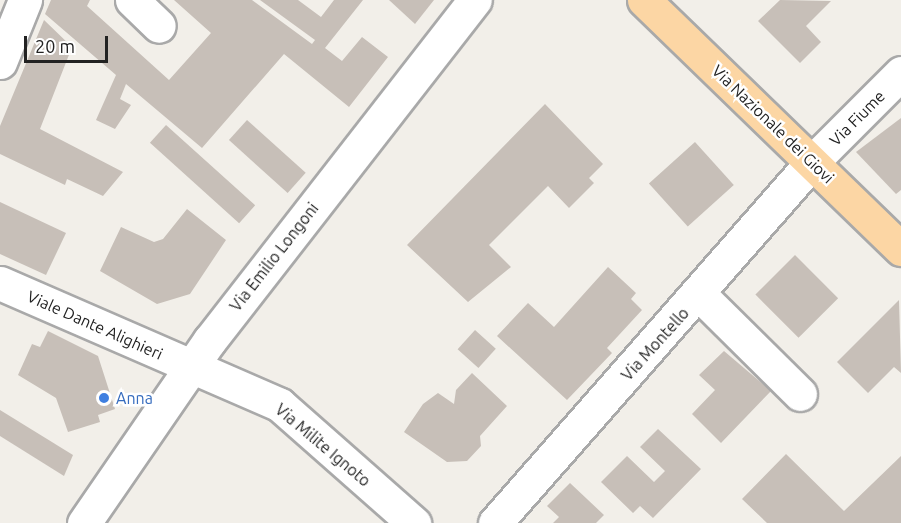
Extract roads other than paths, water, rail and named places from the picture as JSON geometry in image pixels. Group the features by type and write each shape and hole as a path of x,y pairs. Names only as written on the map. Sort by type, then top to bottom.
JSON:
{"main road":[{"name":"Via Nazionale dei Giovi","path":"644,0 901,249"}],"street":[{"path":"1,52 26,0"},
{"path":"132,0 159,26"},
{"name":"Via Emilio Longoni","path":"84,523 191,367 475,0"},
{"name":"Via Fiume","path":"812,162 901,73"},
{"name":"Via Montello","path":"495,523 699,294 812,162"},
{"name":"Viale Dante Alighieri","path":"0,283 191,367"},
{"path":"699,294 800,394"},
{"name":"Via Milite Ignoto","path":"191,367 280,405 414,523"}],"place":[{"name":"Anna","path":"104,398"}]}
